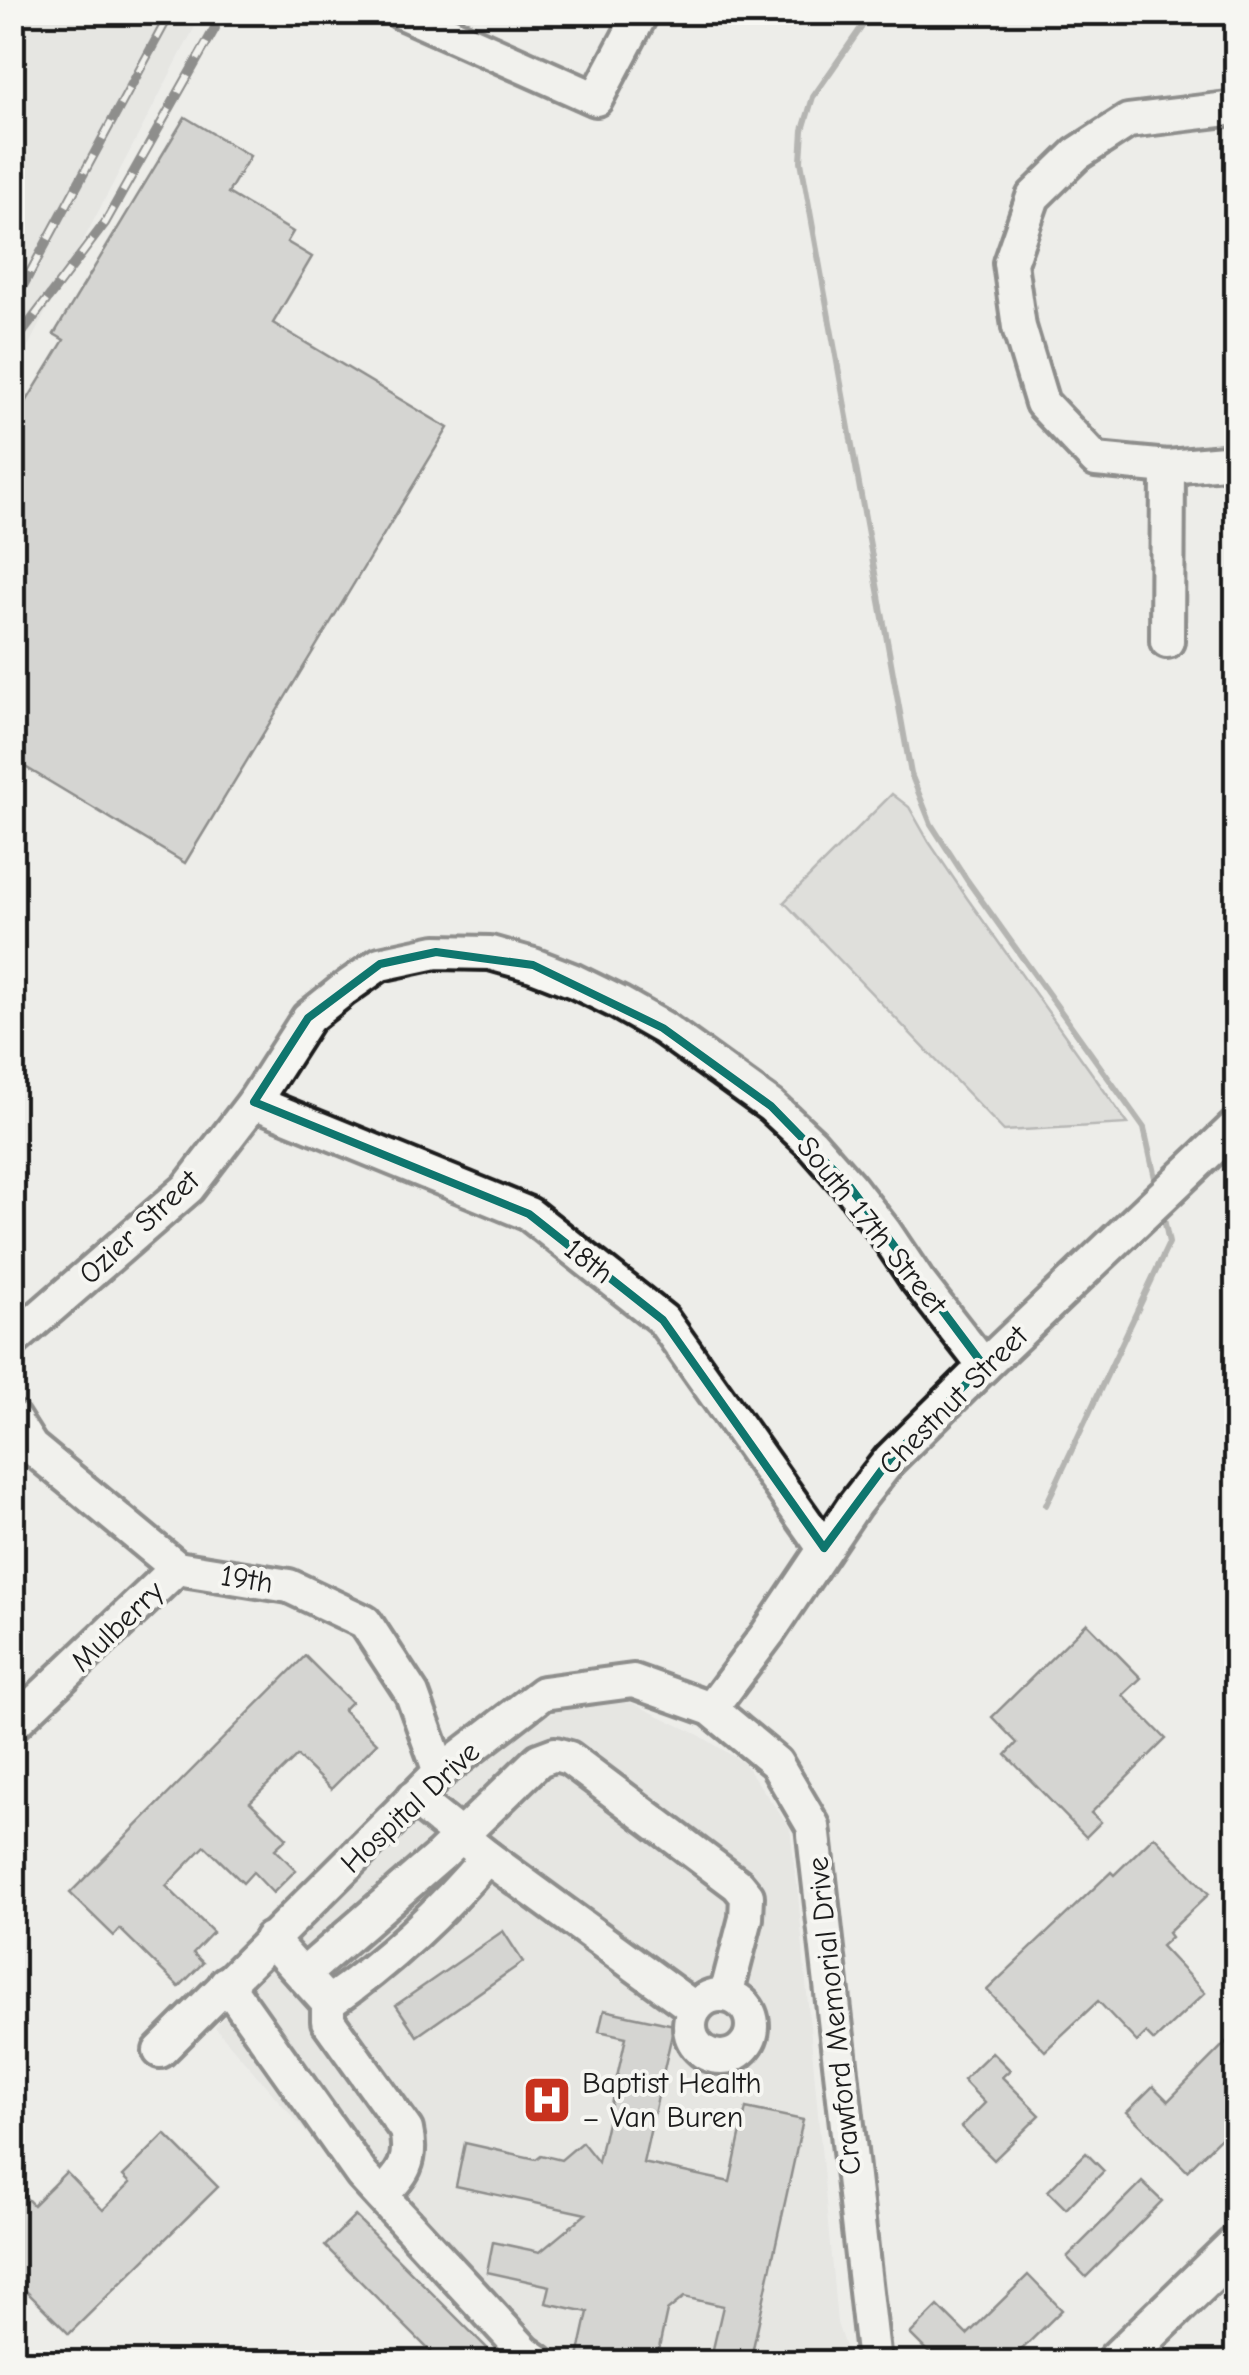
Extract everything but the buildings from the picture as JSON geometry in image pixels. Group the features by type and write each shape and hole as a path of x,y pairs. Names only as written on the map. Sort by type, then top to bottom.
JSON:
{"main road":[{"path":"1117,2362 1236,2247"}],"street":[{"path":"401,12 596,99 642,12"},
{"path":"1236,108 1128,121 1077,154 1034,197 1010,264 1019,327 1042,403 1096,460 1168,467 1236,460"},
{"path":"1167,641 1168,467"},
{"name":"South 17th Street","path":"254,1102 308,1018 380,964 436,952 490,953 533,965 589,988 662,1028 771,1106 850,1187 984,1366"},
{"name":"Ozier Street","path":"12,1342 188,1188 254,1102"},
{"name":"18th","path":"254,1102 530,1214 664,1320 824,1548"},
{"name":"Chestnut Street","path":"711,1709 890,1459 1236,1126"},
{"name":"19th","path":"12,1416 31,1447 177,1568 288,1586 365,1622 412,1694 440,1772"},
{"name":"Mulberry","path":"12,1725 177,1568"},
{"name":"Hospital Drive","path":"160,2051 440,1772 543,1693 633,1681 711,1709"},
{"name":"Crawford Memorial Drive","path":"711,1709 776,1763 813,1826 874,2362"},
{"path":"303,1975 461,1836 539,1760 555,1754 570,1758 738,1885 747,1896 746,1918 726,1995"},
{"path":"413,1798 695,2009"},
{"path":"328,2003 364,1979 464,1885 487,1857"},
{"path":"270,1940 328,2003 328,2021 406,2130 406,2167 381,2195"},
{"path":"226,1982 362,2175 525,2352 539,2362"},
{"path":"726,1995 736,1998 750,2014 751,2035 738,2052 718,2057 699,2048 690,2029 695,2009 709,1998 726,1995"}],"highlighted area":[{"path":"436,952 533,965 663,1028 771,1106 850,1187 984,1366 890,1459 824,1548 663,1320 529,1214 254,1102 308,1018 380,964"}],"shaded area":[{"path":"12,13 202,13 13,375"},
{"path":"892,794 909,807 967,898 1128,1124 1004,1131 784,902"},
{"name":"Baptist Health – Van Buren","path":"582,1702 632,1703 699,1735 744,1763 790,1828 837,2323 850,2362 520,2362 342,2174 215,2027 370,1865 523,1725"}],"waterway":[{"path":"872,12 813,97 803,130 801,161 911,774 931,824 967,880 1144,1128 1157,1187"},
{"path":"1046,1505 1169,1243 1162,1209"}],"railway":[{"path":"12,306 171,12"},
{"path":"12,346 105,223 215,28"}],"place":[{"name":"Baptist Health – Van Buren","path":"547,2100"}]}
